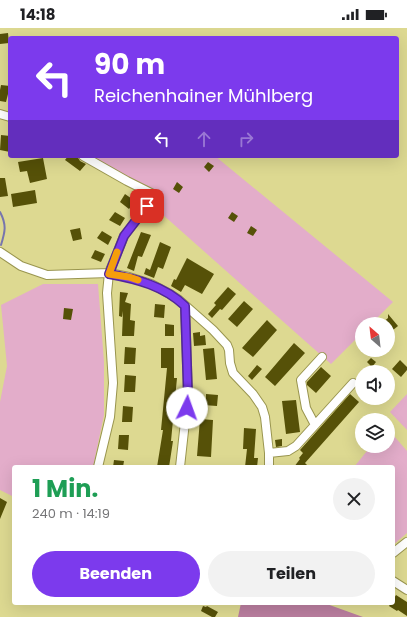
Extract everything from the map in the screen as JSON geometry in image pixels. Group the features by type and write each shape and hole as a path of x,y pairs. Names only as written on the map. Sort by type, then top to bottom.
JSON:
{"street":[{"path":"87,158 153,194"},
{"path":"98,465 110,417 113,383 107,293 109,274 124,236 147,206"},
{"path":"0,252 21,266 47,275 109,274 129,277 151,284 170,294 213,330 227,345 233,373 253,394 262,407 265,417 269,465"},
{"path":"180,465 188,395 185,306"},
{"path":"315,425 306,408 301,380 322,357"},
{"path":"269,453 288,452 296,446 353,383"},
{"path":"395,551 407,542"},
{"path":"395,583 407,590"}],"shaded area":[{"path":"96,158 217,158 393,302 378,317 355,317 355,340 331,364 153,206 152,198"},
{"path":"43,284 98,284 104,362 104,415 93,465 12,465 12,496 0,490 0,402 7,366 1,305"},
{"path":"407,394 407,430 395,417 395,413 390,412"},
{"path":"395,437 407,451 407,533 395,543 395,465 356,465 365,453 395,453"},
{"path":"241,605 330,605 363,617 238,617"}],"building":[{"path":"8,33 8,43 0,44 0,34"},
{"path":"1,85 8,86 6,102 0,101"},
{"path":"1,135 8,136 8,152 0,150"},
{"path":"43,158 47,179 30,183 27,171 20,172 18,162"},
{"path":"66,158 78,158 80,161 86,164 80,171 65,160"},
{"path":"208,162 214,166 209,172 204,167"},
{"path":"0,178 5,178 8,196 0,197"},
{"path":"177,182 183,187 179,193 173,189"},
{"path":"35,190 37,203 13,207 11,194"},
{"path":"125,194 135,201 129,209 120,202"},
{"path":"115,212 125,218 120,226 109,220"},
{"path":"232,212 238,216 234,222 228,218"},
{"path":"251,226 257,230 253,236 247,233"},
{"path":"80,228 82,239 73,241 70,230"},
{"path":"102,231 112,237 108,245 97,238"},
{"path":"141,232 151,235 142,257 138,256 134,271 127,268"},
{"path":"160,242 171,247 163,269 158,267 154,278 144,274 146,268 150,270"},
{"path":"95,250 105,254 101,262 91,258"},
{"path":"187,258 214,274 202,294 185,285 181,292 171,286 174,279 176,280"},
{"path":"228,287 236,294 222,310 220,309 212,318 208,314 216,305 214,303"},
{"path":"120,292 128,293 125,302 131,304 130,320 135,321 134,336 122,336 123,311 122,317 119,316"},
{"path":"244,301 253,309 237,327 228,319"},
{"path":"155,304 165,305 164,318 154,317"},
{"path":"64,308 73,309 71,320 63,319"},
{"path":"267,320 277,330 253,357 242,348"},
{"path":"165,324 174,325 174,336 165,336"},
{"path":"200,332 200,336 205,335 206,345 194,346 193,333"},
{"path":"294,343 305,353 275,386 265,377"},
{"path":"125,347 136,348 135,364 124,364"},
{"path":"161,348 174,348 174,378 177,378 171,441 173,441 169,465 157,465 163,430 161,430 167,368 161,368"},
{"path":"214,348 217,379 206,380 203,349"},
{"path":"371,358 376,362 374,365 370,365 367,362"},
{"path":"400,360 407,367 407,370 401,377 395,372 395,366"},
{"path":"257,365 262,369 252,380 248,376"},
{"path":"321,367 331,376 316,393 307,385 307,382"},
{"path":"125,375 136,376 135,392 124,392"},
{"path":"206,394 218,395 217,406 203,405 202,414 195,414 195,405 192,405 193,399 206,400"},
{"path":"350,394 355,398 355,405 356,405 305,463 307,465 296,465 303,453 300,450"},
{"path":"296,400 300,432 286,434 282,401"},
{"path":"123,406 133,407 132,422 122,422"},
{"path":"200,419 213,420 211,457 197,456"},
{"path":"244,428 256,429 254,458 258,458 257,465 245,465 247,449 243,449"},
{"path":"119,435 129,435 128,450 118,449"},
{"path":"282,439 282,446 276,447 275,440"},
{"path":"114,460 124,461 123,465 113,465"},
{"path":"0,498 7,502 0,519"},
{"path":"396,595 407,602 407,616 389,606 395,605"},
{"path":"203,606 207,606 218,612 215,617 201,611"}],"waterway":[{"path":"0,212 5,228 1,245"}],"slow traffic":[{"path":"117,252 109,274 138,280"}],"route":[{"path":"147,206 124,236 109,274 129,277 151,284 170,294 185,306 188,395 187,408"}]}
